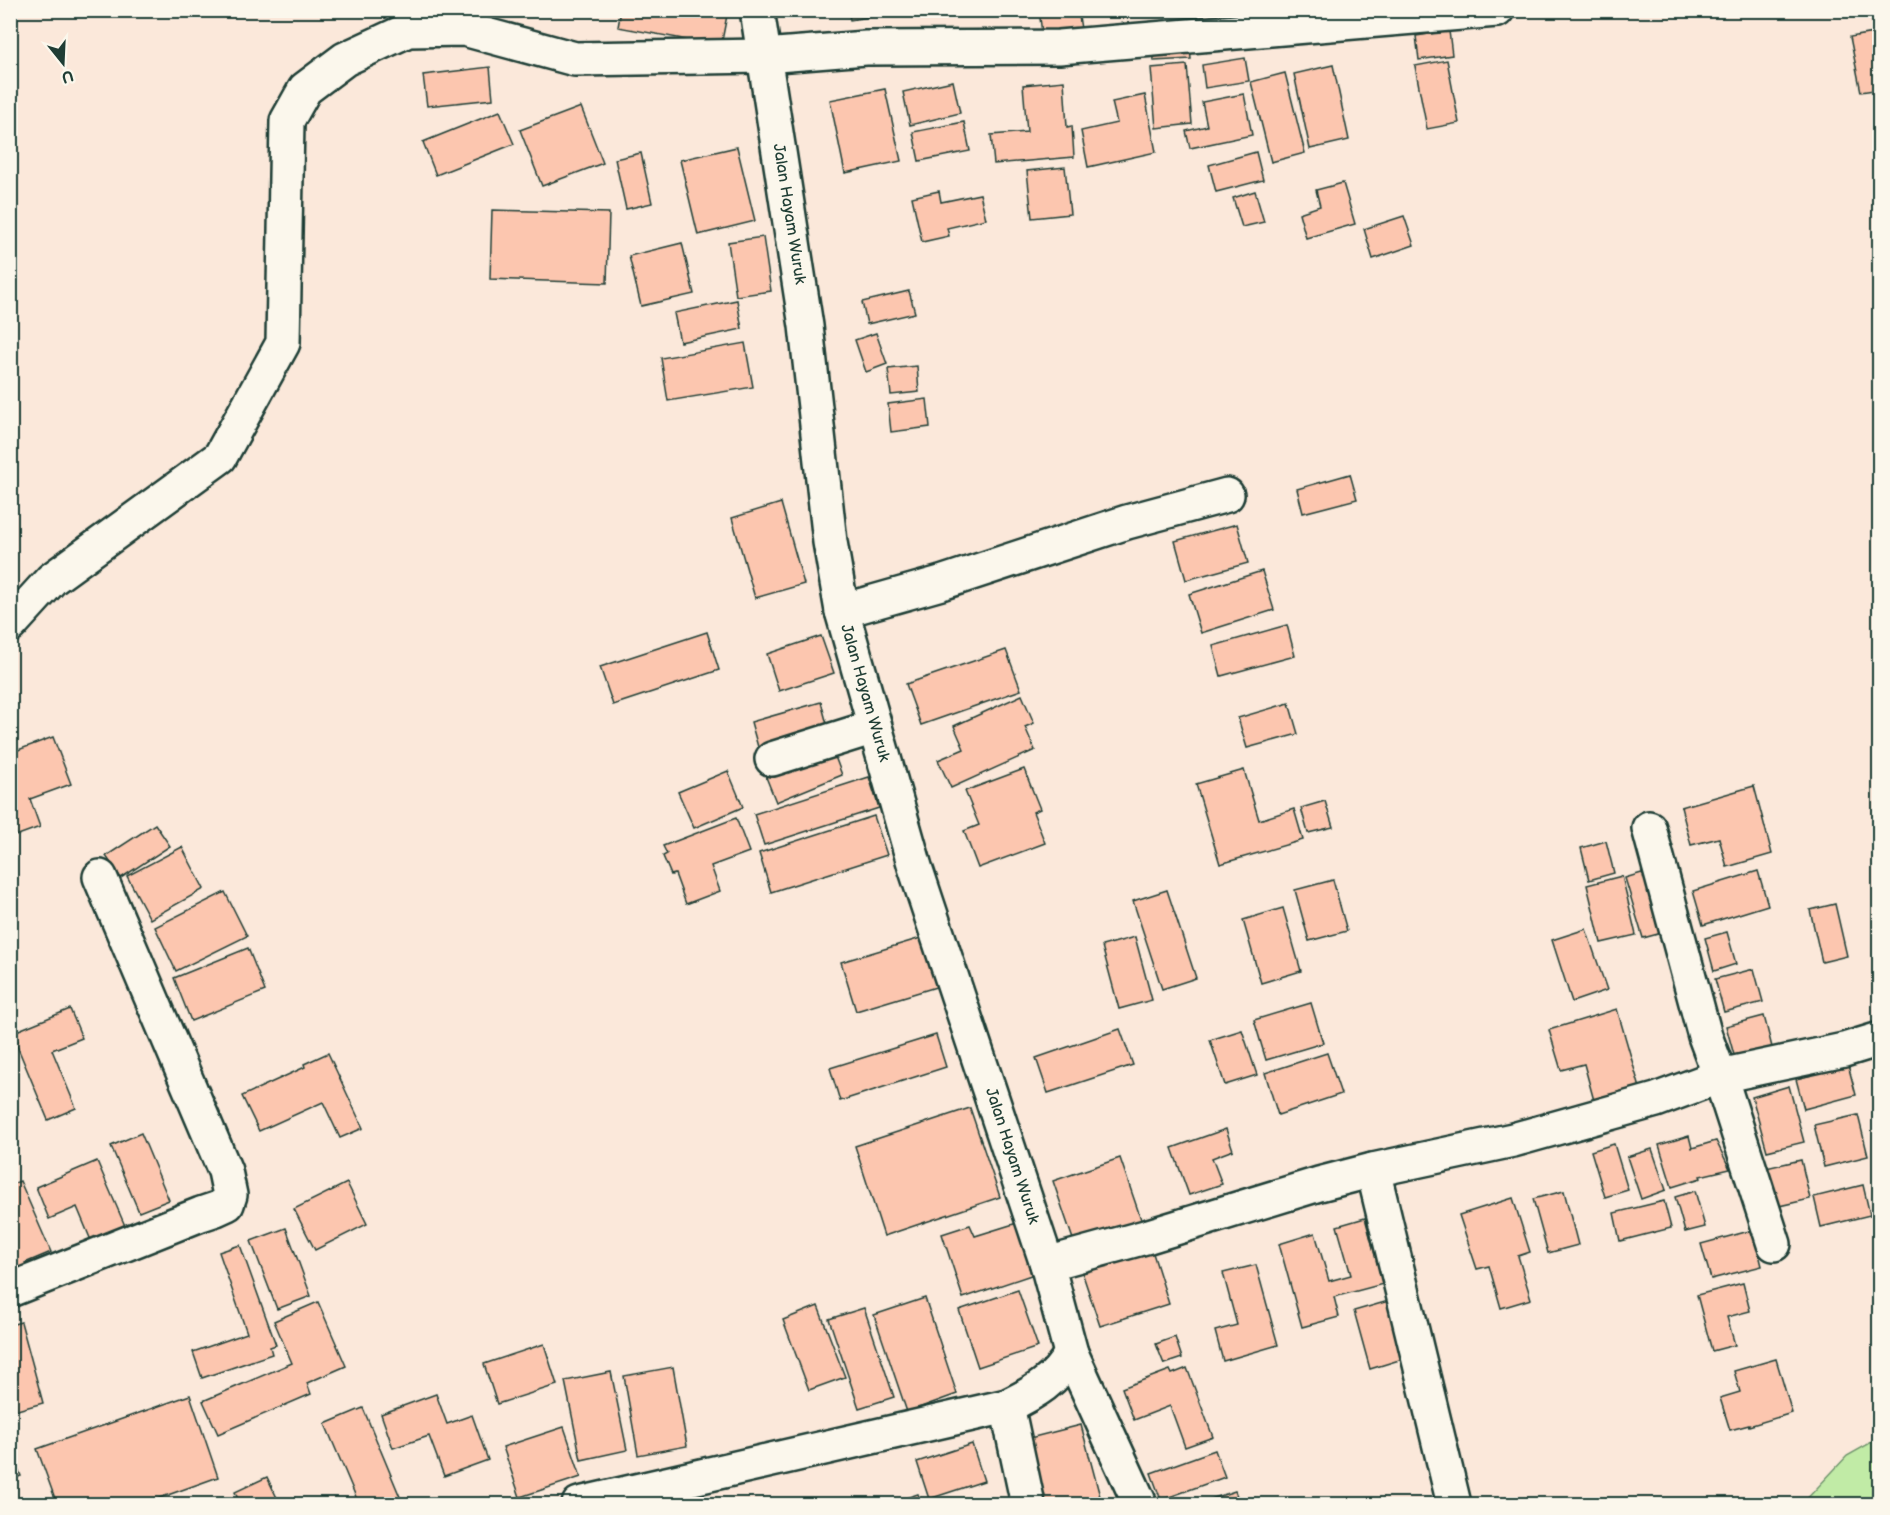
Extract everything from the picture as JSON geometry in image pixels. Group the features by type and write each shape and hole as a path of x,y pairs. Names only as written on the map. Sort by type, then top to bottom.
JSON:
{"street":[{"name":"Jalan Hayam Wuruk","path":"757,10 807,326 830,542 842,612 915,867 1047,1264 1071,1353 1140,1504"},
{"path":"10,625 52,579 220,458 283,343 287,121 304,89 345,59 408,30 464,28 575,59 764,56 866,48 1059,47 1497,10"},
{"path":"842,612 941,583 1127,522 1227,495"},
{"path":"772,759 874,727"},
{"path":"1648,828 1705,1036 1774,1244"},
{"path":"10,1290 216,1209 227,1203 230,1195 225,1171 100,877"},
{"path":"1047,1264 1149,1236 1319,1184 1372,1170 1513,1140 1656,1100 1720,1076 1844,1050 1880,1039"},
{"path":"1844,1050 1880,1066"},
{"path":"1372,1170 1454,1504"},
{"path":"579,1504 654,1497 1007,1406 1036,1392 1065,1366 1071,1353"},
{"path":"1007,1406 1028,1504"}],"green space":[{"path":"1879,1438 1879,1504 1802,1504 1847,1456"}],"building":[{"path":"621,10 728,10 721,46 618,27"},
{"path":"848,10 901,10 902,12 850,20"},
{"path":"1039,10 1078,10 1082,35 1043,41"},
{"path":"1449,31 1452,55 1419,60 1416,36"},
{"path":"1880,32 1880,89 1861,92 1850,37"},
{"path":"1189,40 1191,59 1154,61 1153,43"},
{"path":"1245,58 1249,81 1205,88 1202,65"},
{"path":"1447,60 1459,123 1427,129 1415,66"},
{"path":"1187,65 1192,124 1156,128 1151,68"},
{"path":"1333,65 1349,140 1310,149 1294,74"},
{"path":"490,67 493,99 427,106 423,75"},
{"path":"1285,73 1305,153 1271,162 1251,82"},
{"path":"953,81 960,113 910,125 903,92"},
{"path":"1064,81 1067,127 1072,126 1074,157 994,164 991,135 1027,132 1023,85"},
{"path":"885,89 901,161 845,173 830,100"},
{"path":"1244,94 1252,135 1190,148 1186,131 1207,126 1202,102"},
{"path":"1145,95 1156,152 1088,167 1081,131 1117,123 1112,102"},
{"path":"581,107 603,163 542,186 520,130"},
{"path":"500,111 514,144 436,175 423,142"},
{"path":"964,122 970,151 919,161 913,132"},
{"path":"737,147 755,221 698,235 680,160"},
{"path":"1256,152 1263,180 1216,192 1209,165"},
{"path":"641,153 652,203 626,209 615,159"},
{"path":"1065,167 1070,214 1032,218 1027,171"},
{"path":"1343,183 1355,224 1306,238 1299,213 1320,206 1316,190"},
{"path":"939,191 941,202 980,194 986,219 947,228 949,236 922,242 912,197"},
{"path":"1255,191 1264,222 1242,227 1233,198"},
{"path":"492,210 609,213 607,283 490,279"},
{"path":"1404,216 1414,245 1373,259 1364,229"},
{"path":"763,237 771,291 736,296 728,242"},
{"path":"682,243 694,294 641,306 629,256"},
{"path":"909,291 915,313 867,324 862,302"},
{"path":"737,300 742,329 680,342 674,313"},
{"path":"876,333 887,364 866,372 855,340"},
{"path":"745,343 753,387 668,401 661,358"},
{"path":"917,366 919,392 891,395 888,369"},
{"path":"927,399 930,427 891,432 888,404"},
{"path":"1350,474 1357,499 1303,513 1297,489"},
{"path":"781,503 804,584 755,598 732,518"},
{"path":"1237,524 1248,563 1186,580 1175,541"},
{"path":"1262,571 1274,610 1201,633 1189,594"},
{"path":"1287,625 1295,656 1221,676 1213,646"},
{"path":"707,632 719,670 613,705 600,667"},
{"path":"821,636 834,673 779,691 767,654"},
{"path":"1006,650 1021,690 921,725 906,684"},
{"path":"1022,695 1034,723 1025,727 1035,750 951,788 938,760 964,749 954,726"},
{"path":"821,702 828,728 758,747 751,722"},
{"path":"1289,703 1298,734 1247,748 1238,718"},
{"path":"53,737 71,784 30,799 40,827 10,838 10,753"},
{"path":"831,746 842,775 776,802 764,772"},
{"path":"1024,769 1040,809 1033,812 1045,843 978,868 964,831 979,825 965,791"},
{"path":"1244,770 1259,820 1294,809 1303,840 1220,864 1196,784"},
{"path":"728,771 743,807 694,828 678,792"},
{"path":"869,777 879,808 764,845 754,814"},
{"path":"1754,786 1772,854 1727,867 1719,838 1691,845 1681,807"},
{"path":"1325,801 1333,827 1308,833 1301,808"},
{"path":"874,816 887,855 771,892 759,853"},
{"path":"736,818 749,852 711,866 720,891 686,904 675,874 671,875 663,856 667,854 663,846"},
{"path":"155,824 170,846 121,878 106,856"},
{"path":"1606,841 1614,873 1589,880 1581,848"},
{"path":"182,847 204,889 150,919 127,876"},
{"path":"1655,869 1673,930 1643,938 1625,878"},
{"path":"1758,871 1768,905 1703,925 1693,891"},
{"path":"1622,876 1636,935 1601,943 1587,885"},
{"path":"1333,880 1347,931 1309,941 1295,890"},
{"path":"1167,890 1196,978 1162,989 1133,901"},
{"path":"225,892 247,936 176,971 155,927"},
{"path":"1835,904 1847,956 1822,962 1810,910"},
{"path":"1283,908 1301,971 1261,983 1243,920"},
{"path":"1586,929 1607,990 1572,1002 1552,940"},
{"path":"1727,932 1736,964 1714,971 1705,938"},
{"path":"1135,937 1152,1000 1119,1009 1102,946"},
{"path":"921,938 936,987 856,1011 841,962"},
{"path":"248,948 265,991 191,1021 174,978"},
{"path":"1754,969 1763,1002 1724,1012 1715,979"},
{"path":"1311,1003 1323,1043 1266,1060 1254,1020"},
{"path":"70,1009 82,1038 52,1050 76,1108 48,1120 15,1041 18,1041 14,1032"},
{"path":"1617,1009 1642,1095 1596,1108 1584,1064 1561,1070 1549,1030"},
{"path":"1764,1016 1774,1055 1737,1066 1726,1026"},
{"path":"1120,1029 1133,1065 1048,1093 1036,1058"},
{"path":"1242,1030 1257,1075 1225,1085 1210,1040"},
{"path":"936,1035 946,1067 840,1101 830,1068"},
{"path":"328,1053 363,1128 340,1138 323,1102 259,1131 242,1096 305,1067 304,1064"},
{"path":"1327,1053 1341,1094 1278,1115 1265,1073"},
{"path":"1848,1065 1856,1095 1804,1109 1796,1079"},
{"path":"1789,1086 1804,1142 1767,1151 1752,1097"},
{"path":"970,1108 1000,1197 884,1236 855,1146"},
{"path":"1858,1115 1868,1156 1824,1167 1814,1125"},
{"path":"1226,1129 1233,1150 1212,1158 1222,1184 1189,1195 1172,1148"},
{"path":"141,1133 169,1200 139,1212 111,1146"},
{"path":"1689,1136 1692,1148 1716,1141 1730,1169 1700,1176 1701,1178 1672,1187 1659,1145"},
{"path":"1614,1144 1628,1190 1605,1197 1591,1151"},
{"path":"1652,1149 1666,1190 1641,1199 1627,1157"},
{"path":"1120,1158 1144,1228 1077,1251 1053,1181"},
{"path":"1801,1160 1810,1199 1766,1209 1757,1170"},
{"path":"97,1161 129,1235 95,1250 77,1207 49,1219 36,1187"},
{"path":"20,1181 51,1252 25,1263 31,1276 10,1285 10,1185"},
{"path":"347,1183 367,1224 315,1250 294,1209"},
{"path":"1863,1185 1870,1215 1821,1227 1814,1197"},
{"path":"1564,1191 1578,1245 1548,1253 1533,1199"},
{"path":"1695,1191 1705,1227 1685,1232 1675,1197"},
{"path":"1513,1198 1530,1252 1518,1256 1531,1299 1501,1308 1489,1266 1477,1269 1459,1215"},
{"path":"1664,1201 1671,1228 1620,1241 1614,1213"},
{"path":"1365,1218 1383,1284 1334,1297 1339,1317 1302,1327 1279,1244 1315,1233 1329,1281 1351,1275 1337,1226"},
{"path":"1017,1223 1034,1274 963,1298 942,1234 970,1225 975,1236"},
{"path":"286,1228 311,1296 277,1309 251,1241"},
{"path":"1753,1230 1762,1266 1711,1279 1701,1244"},
{"path":"240,1245 276,1345 270,1347 272,1354 202,1378 193,1352 247,1333 219,1252"},
{"path":"1152,1250 1169,1304 1100,1326 1082,1272"},
{"path":"1256,1265 1278,1345 1223,1361 1215,1331 1237,1325 1223,1273"},
{"path":"1743,1283 1750,1311 1727,1317 1735,1345 1712,1351 1697,1295"},
{"path":"1018,1290 1038,1347 978,1367 959,1310"},
{"path":"925,1298 957,1394 907,1412 874,1315"},
{"path":"1392,1300 1409,1357 1370,1369 1354,1311"},
{"path":"318,1302 346,1366 307,1383 311,1394 218,1434 203,1401 292,1363 274,1321"},
{"path":"818,1306 845,1377 809,1390 783,1320"},
{"path":"864,1308 894,1397 859,1408 829,1319"},
{"path":"21,1322 43,1403 10,1412 10,1325"},
{"path":"1175,1337 1182,1358 1164,1364 1156,1344"},
{"path":"544,1344 557,1385 497,1404 484,1364"},
{"path":"1776,1359 1792,1413 1730,1430 1720,1398 1740,1392 1734,1371"},
{"path":"673,1367 687,1446 638,1455 624,1376"},
{"path":"1187,1368 1213,1437 1185,1447 1170,1406 1134,1420 1122,1388 1170,1370 1172,1374"},
{"path":"611,1372 627,1450 581,1460 565,1381"},
{"path":"436,1394 447,1424 472,1415 488,1460 444,1476 429,1436 393,1448 381,1414"},
{"path":"190,1395 218,1477 154,1500 156,1504 57,1504 37,1449"},
{"path":"363,1408 403,1504 359,1504 325,1424"},
{"path":"1081,1425 1102,1504 1034,1504 1018,1441"},
{"path":"564,1427 581,1477 520,1497 503,1447"},
{"path":"972,1444 984,1481 929,1499 917,1462"},
{"path":"10,1449 21,1476 10,1480"},
{"path":"1215,1450 1225,1477 1161,1500 1151,1473"},
{"path":"267,1477 280,1504 240,1504 235,1492"},
{"path":"1235,1491 1240,1504 1196,1504"},
{"path":"918,1494 922,1504 898,1504 897,1501"}]}
